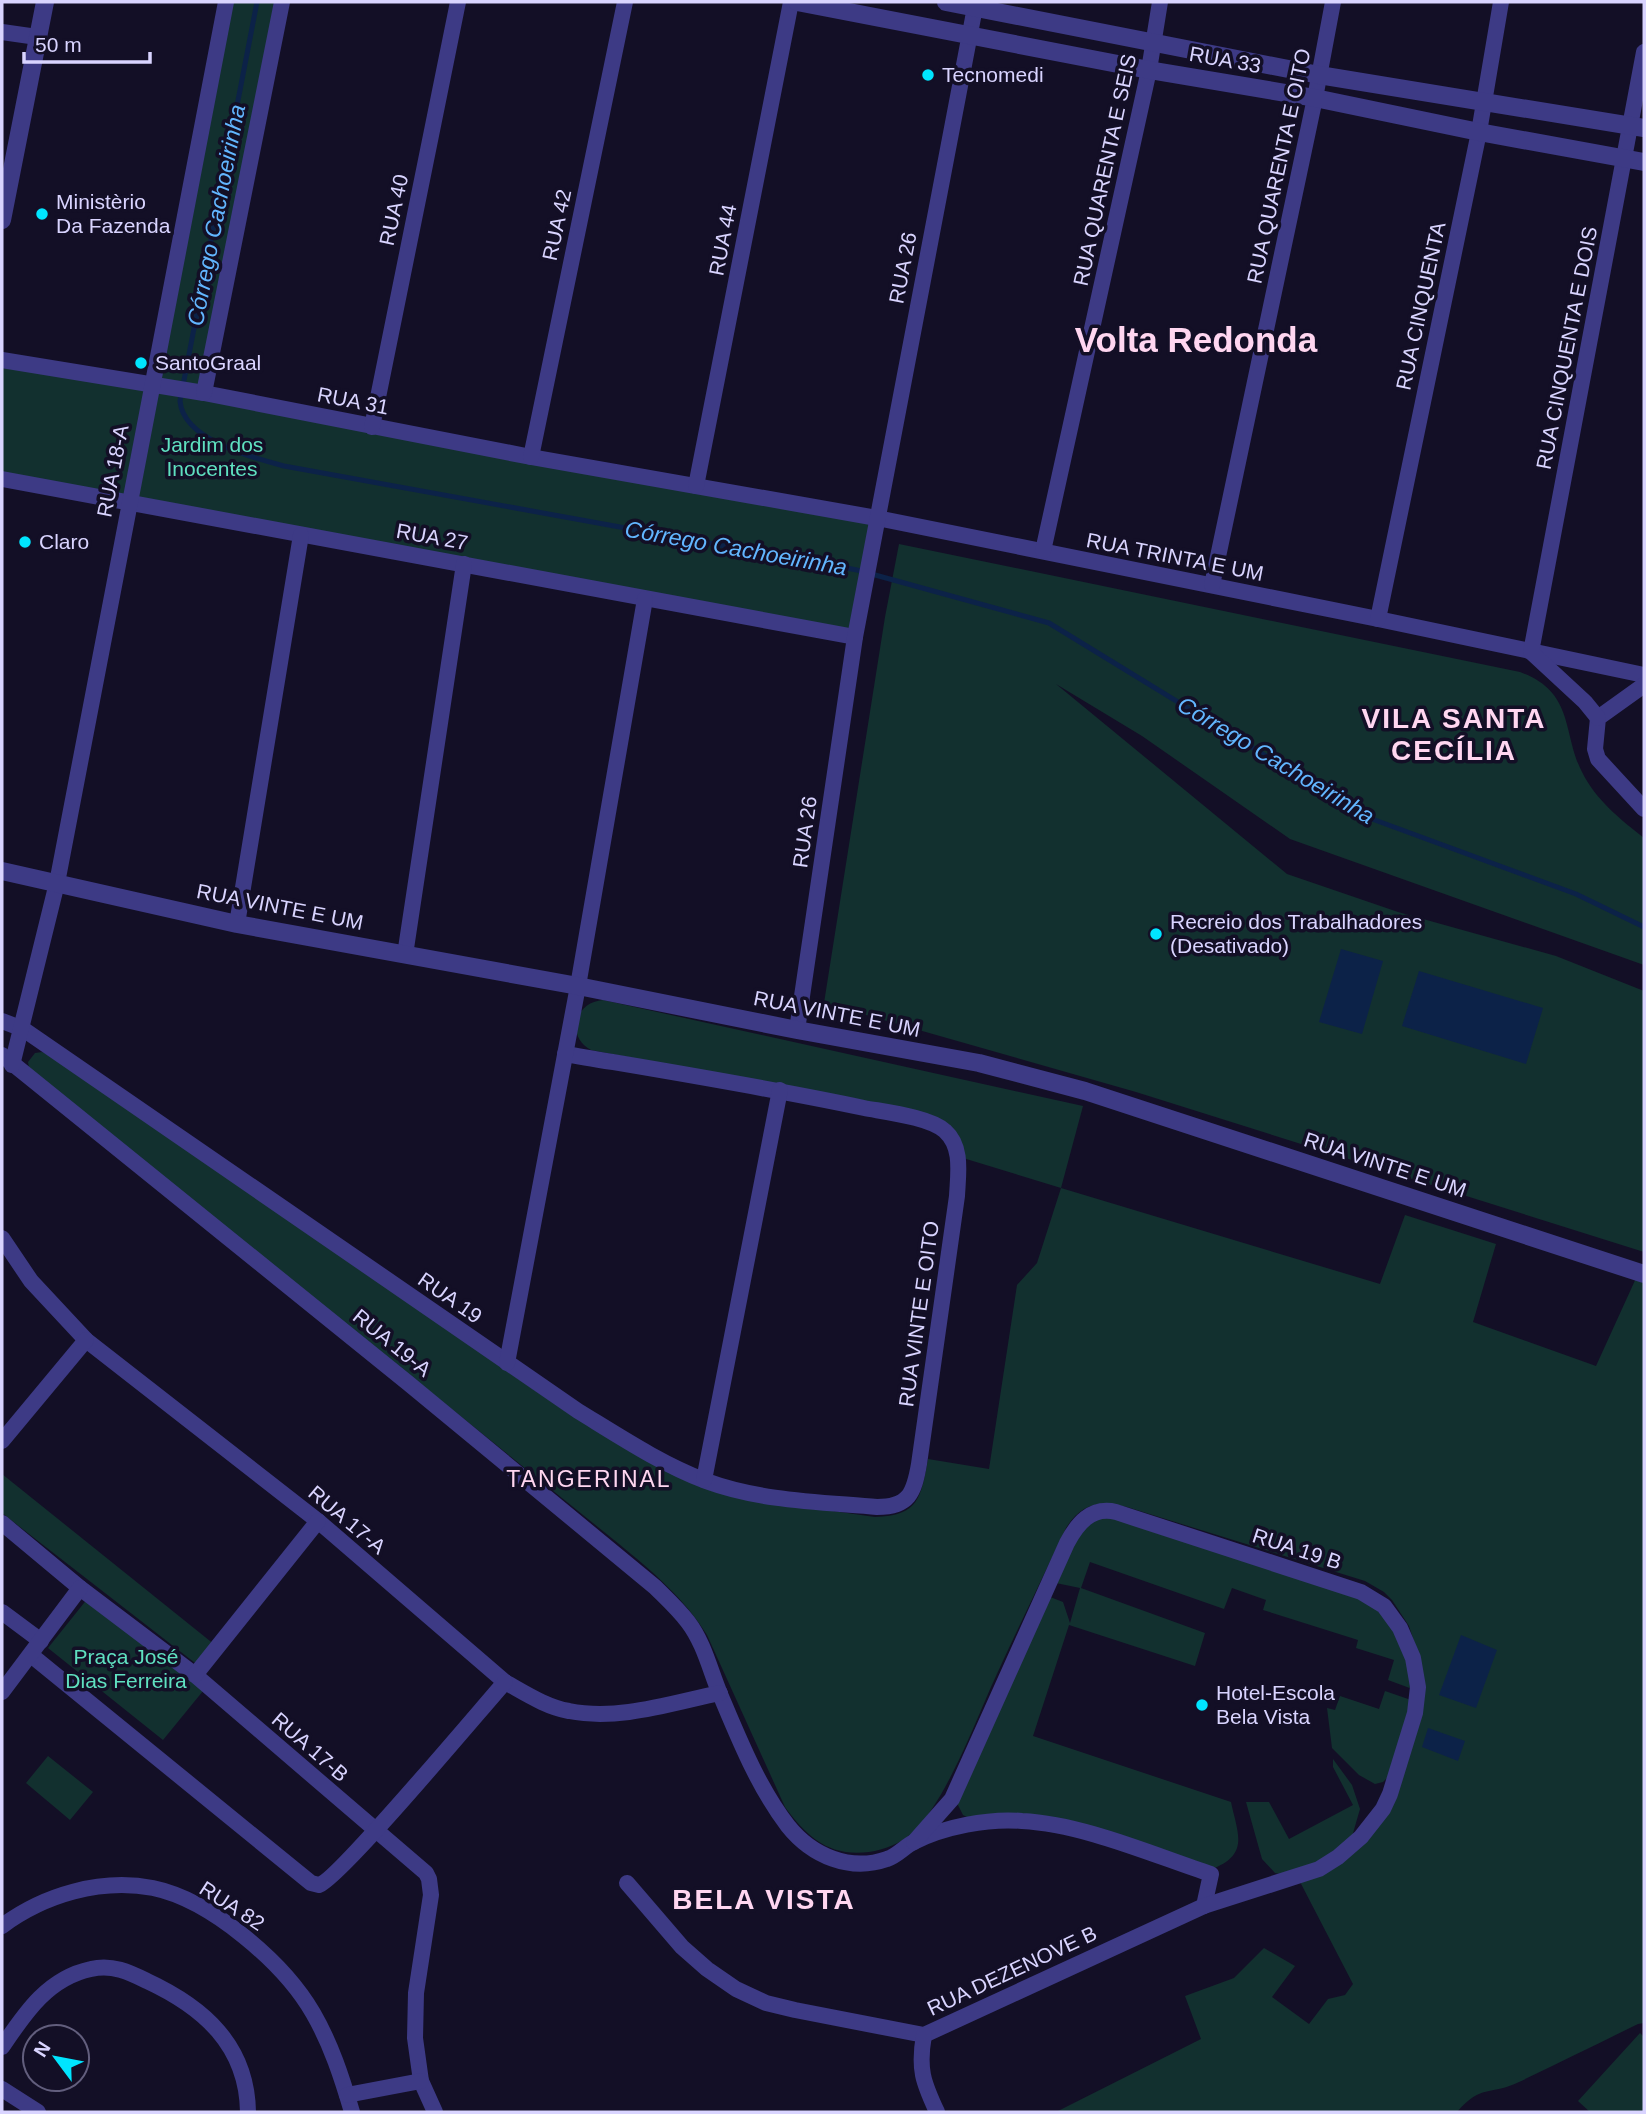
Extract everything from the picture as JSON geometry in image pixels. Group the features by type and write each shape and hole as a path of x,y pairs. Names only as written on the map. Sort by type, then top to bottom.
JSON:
{"street":[{"path":"2,220 45,2"},
{"name":"RUA 18-A","path":"7,1060 23,1029 57,883 129,503 156,385 226,2"},
{"path":"200,393 282,2"},
{"name":"RUA 40","path":"372,426 458,2"},
{"name":"RUA 42","path":"531,457 625,2"},
{"name":"RUA 44","path":"696,486 790,2"},
{"name":"RUA 33","path":"797,2 1644,162"},
{"name":"RUA 33","path":"946,2 975,5 1320,75 1637,127"},
{"name":"RUA QUARENTA E SEIS","path":"1043,551 1149,69 1160,2"},
{"name":"RUA QUARENTA E OITO","path":"1212,585 1320,75 1333,2"},
{"name":"RUA CINQUENTA","path":"1378,619 1479,132 1501,2"},
{"name":"RUA 26","path":"797,1030 855,637 975,5"},
{"path":"2,32 37,37"},
{"name":"RUA CINQUENTA E DOIS","path":"1531,652 1624,158 1637,127 1644,52"},
{"name":"RUA 31","path":"2,360 156,385 696,486"},
{"name":"RUA 27","path":"2,479 855,637"},
{"name":"RUA TRINTA E UM","path":"696,486 1043,551 1644,675"},
{"path":"237,924 301,535"},
{"path":"405,955 464,564"},
{"path":"507,1363 578,986 645,599"},
{"path":"1531,652 1585,702 1598,718 1595,749 1598,759 1644,809"},
{"path":"1598,718 1644,685"},
{"name":"RUA VINTE E UM","path":"2,871 237,924 979,1063 1085,1091 1644,1274"},
{"name":"RUA 19","path":"2,1021 23,1029 507,1363 640,1449 705,1480 744,1491 796,1500 892,1507"},
{"path":"565,1054 780,1090 705,1480"},
{"name":"RUA 19-A","path":"7,1060 198,1212 655,1587 688,1622 703,1648 761,1786 789,1827 807,1846 827,1857 855,1864 888,1859 914,1842"},
{"name":"RUA VINTE E OITO","path":"780,1090 935,1124 954,1142 959,1164 957,1196 917,1475 911,1494 906,1500 892,1507"},
{"name":"RUA 17-A","path":"2,1238 32,1281 86,1339 318,1521 505,1682 541,1702 569,1711 611,1715 720,1693"},
{"path":"2,1441 86,1339"},
{"name":"RUA 19 B","path":"914,1842 952,1799 1068,1543 1084,1519 1097,1511 1116,1511 1336,1583 1371,1598 1390,1612 1406,1638 1415,1665 1418,1687 1410,1728 1390,1794 1383,1809 1361,1837 1327,1864 1204,1906"},
{"path":"195,1675 318,1521"},
{"name":"RUA 17-B","path":"2,1523 80,1588 195,1675 374,1830 417,1863 429,1879 431,1895 416,1993 415,2038 421,2081"},
{"path":"2,1692 80,1588"},
{"path":"2,1612 36,1648 311,1882 319,1885 330,1878 374,1830 505,1682"},
{"path":"952,1799 960,1826"},
{"path":"914,1842 960,1826 995,1821 1022,1821 1070,1829 1211,1874 1204,1906"},
{"name":"RUA DEZENOVE B","path":"627,1883 682,1947 736,1989 766,2003 924,2035 1204,1906"},
{"name":"RUA 82","path":"2,1926 37,1903 85,1890 129,1886 151,1888 187,1901 236,1931 284,1973 321,2029 336,2063 352,2112"},
{"path":"2,2047 35,2001 55,1984 92,1968 119,1969 187,2002 214,2025 240,2069 247,2095 248,2112"},
{"path":"924,2035 920,2059 922,2078 937,2112"},
{"path":"347,2095 421,2081 435,2112"},
{"path":"2,2089 37,2112"}],"green space":[{"name":"Jardim dos Inocentes","path":"226,2 282,2 204,393 877,518 855,637 2,479 2,360 151,384"},
{"name":"Recreio dos Trabalhadores (Desativado)","path":"899,544 1520,672 1538,680 1550,691 1559,702 1576,757 1587,782 1609,808 1644,838 1644,965 1290,839 1142,736 1056,684 1287,874 1398,912 1556,956 1644,991 1644,1252 1136,1092 824,1003"},
{"path":"603,1000 1083,1106 1061,1188 963,1158 957,1137 949,1126 917,1112 591,1050 578,1037 577,1020 586,1007"},
{"path":"42,1052 51,1056 562,1409 754,1500 875,1517 901,1513 915,1502 920,1494 928,1459 989,1469 1017,1285 1037,1263 1061,1188 1380,1284 1405,1215 1496,1244 1473,1322 1596,1366 1637,1276 1644,1279 1644,2023 1519,2082 1480,2093 1457,2112 1056,2112 1201,2039 1185,1996 1234,1978 1264,1948 1295,1966 1272,1997 1309,2024 1328,1999 1345,1995 1353,1984 1298,1878 1368,1833 1420,1700 1415,1644 1409,1626 1392,1600 1365,1581 1127,1507 1100,1504 1085,1509 1078,1513 1066,1528 957,1764 924,1820 908,1837 880,1850 855,1853 831,1848 811,1836 785,1807 707,1635 667,1586 619,1544 29,1068 28,1062 35,1053"},
{"path":"2,1474 215,1645 199,1666 2,1513"},
{"path":"1103,1513 1361,1595 1399,1630 1415,1690 1388,1680 1394,1660 1356,1648 1358,1640 1263,1610 1266,1600 1232,1588 1224,1609 1090,1562 1081,1588 1205,1633 1195,1666 1069,1625 1033,1736 1231,1802 1238,1834 1236,1851 1223,1864 1210,1870 1131,1845 971,1819 963,1815 957,1803 1045,1595 1063,1602 1070,1623 1080,1588 1051,1582 1071,1541"},
{"name":"Praça José Dias Ferreira","path":"88,1598 203,1691 163,1740 48,1648"},
{"path":"1385,1691 1414,1701 1389,1776 1383,1782 1375,1784 1359,1775 1332,1748 1327,1708 1335,1710 1340,1696 1379,1709"},
{"path":"48,1756 93,1792 70,1820 26,1783"},
{"path":"1333,1759 1352,1785 1360,1809 1351,1840 1339,1854 1285,1875 1275,1873 1262,1859 1246,1802 1269,1802 1289,1839 1353,1805 1333,1767"},
{"path":"1640,2033 1644,2037 1644,2112 1590,2112 1578,2101"}],"water":[{"path":"1341,949 1383,961 1362,1034 1319,1022"},
{"path":"1419,971 1543,1008 1526,1064 1402,1026"},
{"path":"1461,1635 1497,1650 1476,1708 1439,1695"},
{"path":"1428,1728 1465,1741 1458,1761 1422,1747"}],"waterway":[{"name":"Córrego Cachoeirinha","path":"257,2 180,401 184,415 206,437 238,452 284,466 857,570 1049,623 1364,816 1576,894 1644,927"}],"place":[{"name":"Tecnomedi","path":"928,75"},
{"name":"Ministèrio Da Fazenda","path":"42,214"},
{"name":"SantoGraal","path":"141,363"},
{"name":"Claro","path":"25,542"},
{"name":"Recreio dos Trabalhadores (Desativado)","path":"1156,934"},
{"name":"Hotel-Escola Bela Vista","path":"1202,1705"}],"district":[{"name":"Volta Redonda","path":"1196,340"},
{"name":"VILA SANTA CECÍLIA","path":"1454,734"},
{"name":"TANGERINAL","path":"589,1479"},
{"name":"BELA VISTA","path":"764,1899"}]}
